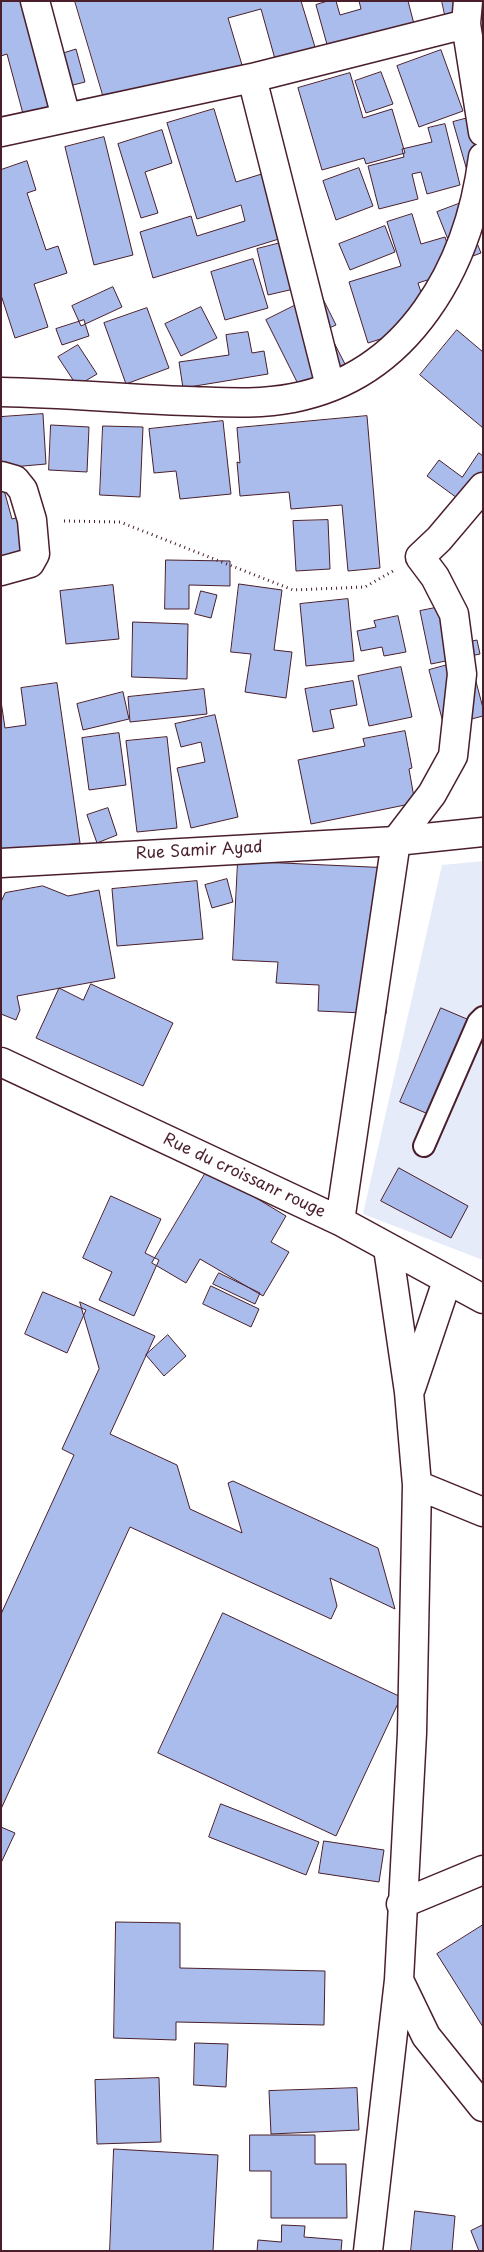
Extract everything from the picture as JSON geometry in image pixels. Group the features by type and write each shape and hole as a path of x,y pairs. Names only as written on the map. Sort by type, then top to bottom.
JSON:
{"street":[{"path":"35,1 66,117"},
{"path":"1,132 252,78 467,12 483,132"},
{"path":"252,78 330,386"},
{"path":"1,392 248,404 294,398 330,386 370,368 406,337 434,300 460,250 478,192 483,157"},
{"path":"1,476 20,485 32,520 34,558 23,565 1,571"},
{"path":"340,1221 396,841 432,794 452,756 462,674 454,614 435,577 420,557 439,539 483,487"},
{"name":"Rue Samir Ayad","path":"1,863 396,841 483,832"},
{"name":"Rue du croissanr rouge","path":"1,1062 340,1221 483,1299"},
{"path":"368,2251 398,1980 412,1733 417,1485 409,1392 388,1248"},
{"path":"409,1392 447,1281"},
{"path":"417,1485 483,1512"},
{"path":"401,1904 483,1870"},
{"path":"398,1980 426,2036 483,2107"}],"lane":[{"path":"424,1146 478,1022 483,1017"}],"path":[{"path":"32,520 120,522 293,590 365,587 420,557"}],"shaded area":[{"path":"483,861 483,1260 363,1214 442,865"}],"building":[{"path":"1,1 46,1 60,54 76,49 85,82 65,87 72,113 26,125 7,54 1,56"},
{"path":"75,1 301,1 315,47 275,59 261,9 228,18 242,65 106,105"},
{"path":"328,1 336,1 340,15 361,9 359,1 408,1 414,24 328,48 316,5"},
{"path":"442,1 483,1 483,5 445,15"},
{"path":"441,50 463,111 419,127 397,66"},
{"path":"381,72 393,104 366,113 355,81"},
{"path":"350,73 363,118 392,109 405,153 366,164 364,158 322,170 298,88"},
{"path":"214,109 236,182 284,167 295,234 153,278 140,232 191,216 197,236 245,221 241,205 197,219 167,123"},
{"path":"483,114 483,177 470,181 453,122"},
{"path":"445,124 460,185 427,194 421,172 412,174 418,199 379,209 368,166 404,157 402,149 432,142 428,128"},
{"path":"162,130 172,163 145,172 158,213 141,218 118,144"},
{"path":"104,137 133,255 94,265 65,147"},
{"path":"27,161 36,190 27,193 46,250 58,246 67,273 34,284 48,327 15,338 1,295 1,170"},
{"path":"359,168 373,206 336,220 323,181"},
{"path":"461,203 481,253 457,262 437,212"},
{"path":"412,214 421,244 445,237 456,271 418,283 431,323 368,343 349,282 401,266 387,222"},
{"path":"385,226 395,252 350,270 339,244"},
{"path":"300,238 311,285 268,295 257,249"},
{"path":"253,259 268,308 225,320 211,272"},
{"path":"113,287 122,307 81,326 72,306"},
{"path":"320,293 336,325 327,329 345,364 299,386 266,320"},
{"path":"201,307 217,338 181,356 165,324"},
{"path":"147,308 169,368 126,384 104,323"},
{"path":"84,320 89,336 62,345 56,329"},
{"path":"457,330 483,352 483,428 420,375"},
{"path":"248,332 252,353 264,351 268,374 183,388 179,362 229,355 226,335"},
{"path":"78,345 97,374 77,386 58,357"},
{"path":"43,414 46,464 1,468 1,417"},
{"path":"367,416 380,568 348,571 342,505 291,509 289,492 240,496 237,428"},
{"path":"223,421 231,494 180,499 176,471 154,473 149,429"},
{"path":"51,425 89,427 87,472 49,470"},
{"path":"103,426 143,427 140,497 100,495"},
{"path":"479,453 483,456 483,486 468,506 427,476 439,460 462,477"},
{"path":"4,490 12,519 35,512 44,544 1,556 1,491"},
{"path":"328,520 330,569 296,571 293,521"},
{"path":"166,560 230,561 230,586 189,585 189,609 165,609"},
{"path":"239,584 282,590 274,650 292,652 286,698 245,692 251,654 231,652"},
{"path":"113,585 119,639 66,644 60,591"},
{"path":"201,591 217,595 211,618 195,614"},
{"path":"348,599 354,661 306,666 300,604"},
{"path":"445,606 453,645 477,640 480,654 431,664 420,611"},
{"path":"398,616 406,652 384,656 382,647 361,651 357,631 376,627 374,621"},
{"path":"133,622 188,624 187,679 132,677"},
{"path":"470,659 483,708 483,716 444,726 429,670"},
{"path":"401,667 412,717 369,726 358,676"},
{"path":"353,681 357,705 330,710 334,728 313,732 305,689"},
{"path":"57,683 80,843 1,854 1,701 5,728 26,725 21,688"},
{"path":"204,689 207,714 130,722 128,697"},
{"path":"123,692 129,719 83,730 77,704"},
{"path":"215,715 238,817 191,828 177,768 205,762 201,742 181,747 175,724"},
{"path":"405,731 412,768 409,769 415,803 311,824 298,760 365,746 363,739"},
{"path":"119,733 126,785 89,790 82,738"},
{"path":"167,737 177,828 137,832 126,741"},
{"path":"108,808 117,835 97,843 87,815"},
{"path":"238,861 392,868 386,1014 318,1011 319,985 276,983 278,962 233,960"},
{"path":"227,879 233,902 212,908 205,885"},
{"path":"197,881 203,939 117,946 112,889"},
{"path":"43,886 68,896 99,890 115,978 17,996 20,1010 16,1020 1,1014 1,902 5,893"},
{"path":"91,984 173,1023 143,1086 36,1038 59,988 83,1000"},
{"path":"441,1008 481,1025 440,1119 400,1102"},
{"path":"399,1168 468,1206 451,1238 381,1201"},
{"path":"208,1169 286,1216 271,1242 289,1252 263,1296 200,1259 186,1283 152,1263"},
{"path":"111,1196 161,1219 145,1253 159,1260 134,1316 99,1300 112,1272 83,1258"},
{"path":"219,1273 260,1293 255,1304 213,1284"},
{"path":"211,1286 259,1309 251,1327 203,1304"},
{"path":"43,1292 86,1310 67,1353 25,1334"},
{"path":"80,1302 155,1336 110,1434 177,1465 190,1509 242,1533 228,1483 233,1481 378,1548 395,1609 330,1578 337,1606 331,1619 130,1527 1,1809 1,1614 74,1455 62,1449 99,1369"},
{"path":"168,1335 186,1356 164,1376 146,1355"},
{"path":"223,1613 401,1697 336,1836 158,1753"},
{"path":"221,1804 319,1842 306,1875 209,1837"},
{"path":"1,1827 15,1833 1,1863"},
{"path":"324,1841 384,1850 379,1882 319,1873"},
{"path":"116,1922 180,1923 180,1968 325,1971 324,2025 176,2022 176,2040 114,2038"},
{"path":"483,1925 483,2027 437,1954"},
{"path":"195,2043 228,2044 226,2087 194,2085"},
{"path":"159,2078 161,2142 97,2144 95,2080"},
{"path":"357,2088 359,2130 271,2134 269,2091"},
{"path":"250,2135 315,2135 315,2164 346,2164 347,2218 271,2218 271,2171 250,2171"},
{"path":"114,2149 218,2155 213,2251 110,2251"},
{"path":"415,2211 455,2216 452,2251 411,2251"},
{"path":"282,2225 305,2226 304,2237 342,2240 341,2251 257,2251 258,2240 281,2242"},
{"path":"483,2225 483,2251 479,2251 471,2231"}]}
